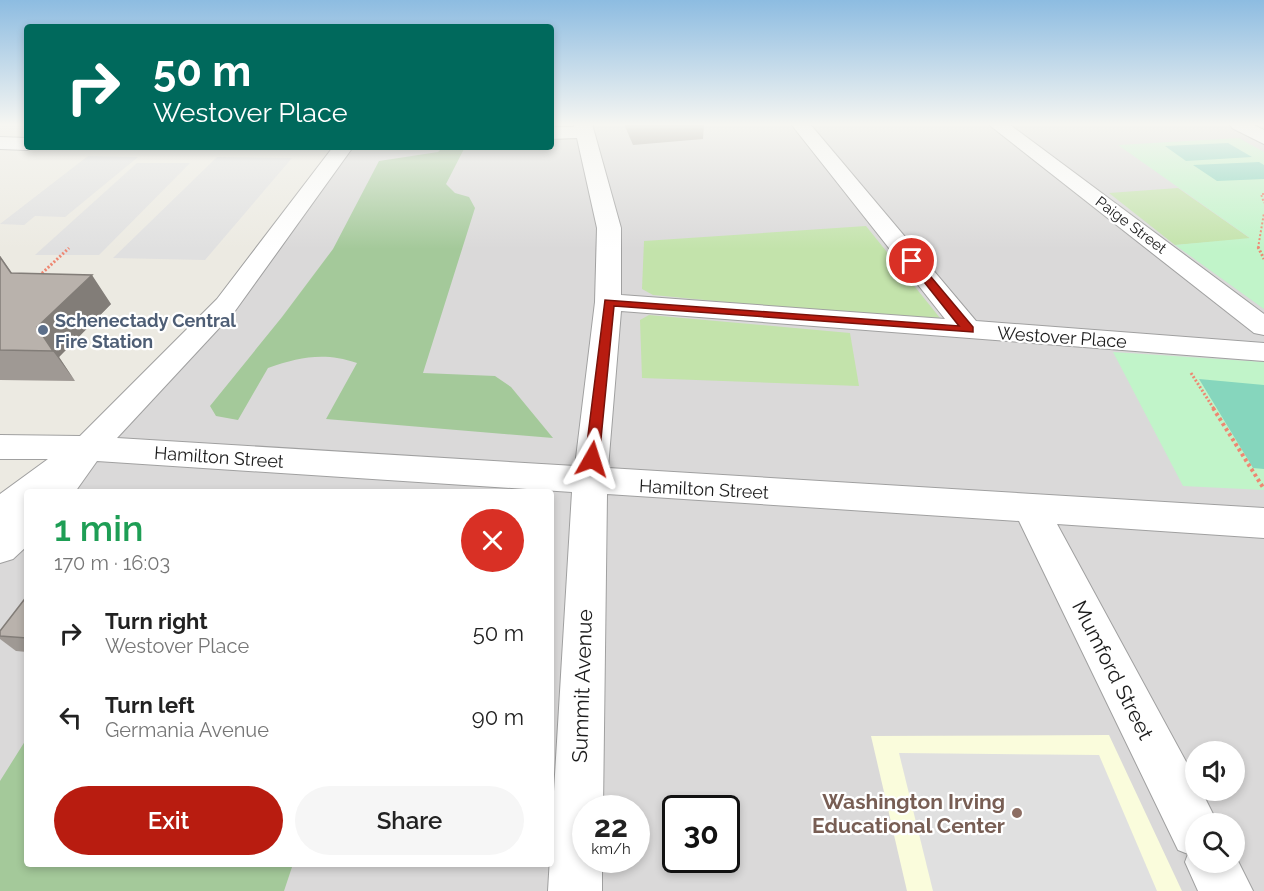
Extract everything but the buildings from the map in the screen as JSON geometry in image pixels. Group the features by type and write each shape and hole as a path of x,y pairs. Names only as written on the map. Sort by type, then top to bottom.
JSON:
{"street":[{"path":"58,489 88,448 226,305 329,166"},
{"name":"Summit Avenue","path":"575,891 590,482 608,302 609,228 593,166"},
{"path":"834,166 969,330"},
{"name":"Paige Street","path":"1052,166 1264,327"},
{"name":"Westover Place","path":"608,302 1264,352"},
{"name":"Hamilton Street","path":"0,447 88,448 590,482 1264,523"},
{"path":"33,489 88,448"},
{"path":"0,513 24,496"},
{"name":"Mumford Street","path":"1030,508 1186,813"},
{"path":"0,548 24,526"},
{"path":"1217,873 1226,891"}],"path":[{"path":"1264,194 1261,194 1264,203"},
{"path":"1264,213 1257,243 1260,255 1264,259"},
{"path":"38,277 69,248"},
{"path":"1174,345 1264,489"}],"shaded area":[{"path":"76,166 128,166 65,217 35,216 24,225 0,224"},
{"path":"134,166 187,166 99,255 35,255"},
{"path":"208,166 286,166 205,260 113,258"},
{"path":"328,166 1264,166 1264,891 0,891 0,510 24,490 24,867 554,867 554,489 25,489 145,389"},
{"name":"Washington Irving Educational Center","path":"1109,735 1182,891 907,891 871,736"},
{"name":"Washington Irving Educational Center","path":"899,753 1099,755 1157,891 933,891"}],"green space":[{"path":"377,166 455,166 446,184 455,193 469,197 475,208 423,373 495,376 511,387 553,438 326,419 357,363 323,357 291,361 268,368 238,420 216,416 210,406 333,249"},
{"path":"1147,166 1264,166 1264,309 1175,245 1250,238"},
{"path":"1194,166 1264,166 1264,179 1217,181"},
{"path":"1178,188 1251,239 1175,245 1109,193"},
{"path":"866,226 940,318 786,308 653,295 642,289 644,241"},
{"path":"649,315 850,333 859,386 642,378 640,320"},
{"path":"1113,352 1264,362 1264,490 1183,486"},
{"path":"1199,379 1264,385 1264,469 1253,468"},
{"path":"24,743 24,867 292,867 284,891 0,891 0,781"}],"place":[{"name":"Schenectady Central Fire Station","path":"43,330"},
{"name":"Washington Irving Educational Center","path":"1017,813"}],"route":[{"path":"592,459 608,302 969,330 912,261"}]}
